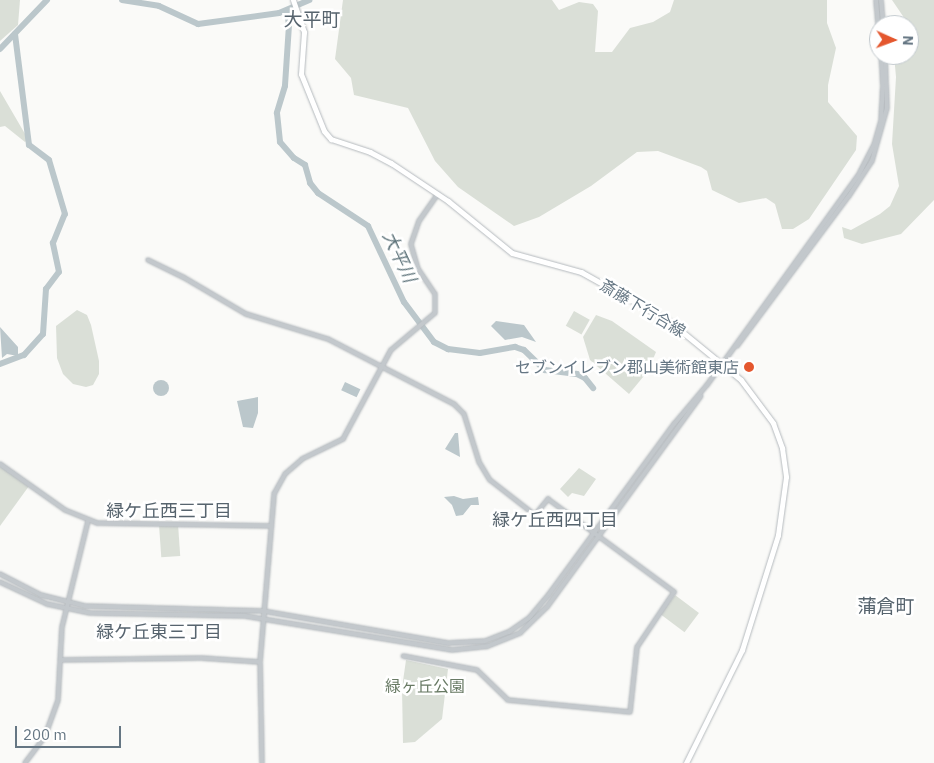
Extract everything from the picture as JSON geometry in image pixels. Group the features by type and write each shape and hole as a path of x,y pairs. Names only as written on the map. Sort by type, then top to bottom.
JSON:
{"main road":[{"name":"斎藤下行合線","path":"293,0 300,17 304,36 299,62 301,74 326,134 334,141 383,158 438,194 510,251 581,272 669,321 751,390 773,423 785,464 786,493 776,541 742,650 686,763"}],"street":[{"path":"876,0 877,15"},
{"path":"881,0 882,15"},
{"path":"0,582 36,600 66,608 103,614 208,613 263,617 452,650 477,649 511,638 531,624 598,536 868,159 878,133 883,103 881,65"},
{"path":"730,353 844,204 872,161 887,108 885,65"},
{"path":"262,763 260,662 274,494 280,481 314,451 343,439 391,350 435,313 436,298 414,261 411,239 419,221 438,194"},
{"path":"148,260 183,277 246,314 328,338 461,409 483,472 499,488 535,515 548,498 674,592 637,647 630,712 508,700 477,670 403,656"},
{"path":"0,574 41,595 67,603 107,608 263,611 449,643 485,641 509,632 529,618 707,385"},
{"path":"0,464 65,510 88,521 271,526"},
{"path":"25,763 40,744 52,718 59,691 60,639 67,603 88,521"},
{"path":"60,660 201,658 260,662"}],"green space":[{"path":"0,0 20,0 18,25 0,41"},
{"path":"343,0 552,0 559,10 579,2 593,4 598,11 595,52 612,52 630,28 653,22 670,12 674,0 827,0 827,23 836,48 828,85 828,102 857,136 856,150 809,219 793,229 782,229 775,204 766,198 739,203 712,190 707,171 701,167 658,151 637,152 591,186 539,217 514,226 458,187 435,161 408,108 354,95 351,78 335,59"},
{"path":"892,0 934,0 934,200 901,234 862,244 844,238 842,227 851,230 880,214 890,206 899,186 892,144 896,77 895,65 919,65 919,15 902,15"},
{"path":"0,91 28,139 25,142 5,126 0,127"},
{"path":"77,310 87,315 99,361 99,374 93,385 86,387 73,384 63,374 57,358 56,326"},
{"path":"574,311 590,320 582,335 566,326"},
{"path":"596,315 612,321 656,352 648,371 629,394 590,360 583,337"},
{"path":"0,466 29,486 0,526"},
{"path":"579,468 596,479 584,496 572,493 568,497 560,489"},
{"path":"178,524 180,556 161,557 159,525"},
{"path":"675,595 699,613 685,632 661,614"},
{"name":"緑ヶ丘公園","path":"406,660 448,669 442,719 415,742 403,743 402,688"}],"shaded area":[{"path":"496,321 524,325 536,342 522,337 505,340 491,326"},
{"path":"0,327 18,347 18,356 7,354 2,358"},
{"path":"161,380 169,388 161,396 153,388"},
{"path":"345,382 360,389 357,397 341,390"},
{"path":"258,397 258,413 253,428 243,427 237,401"},
{"path":"455,433 458,433 460,457 445,449"},
{"path":"454,496 463,499 478,497 479,505 471,505 463,515 456,516 452,505 444,497"}],"waterway":[{"path":"0,49 47,0"},
{"path":"122,0 159,6 198,24 279,13 309,0"},
{"name":"大平川","path":"287,11 289,25 285,86 277,113 280,142 294,158 305,165 310,183 318,193 368,226 404,302 434,342 448,349 480,353 515,347 524,350 545,370 577,374 585,378 593,388"},
{"path":"0,364 24,355 43,334 46,289 59,272 53,243 65,214 49,160 29,145 15,34"}],"place":[{"name":"セブンイレブン郡山美術館東店","path":"749,367"}],"district":[{"name":"大平町","path":"312,20"},
{"name":"緑ケ丘西三丁目","path":"169,511"},
{"name":"緑ケ丘西四丁目","path":"555,520"},
{"name":"蒲倉町","path":"886,607"},
{"name":"緑ケ丘東三丁目","path":"159,632"}]}
